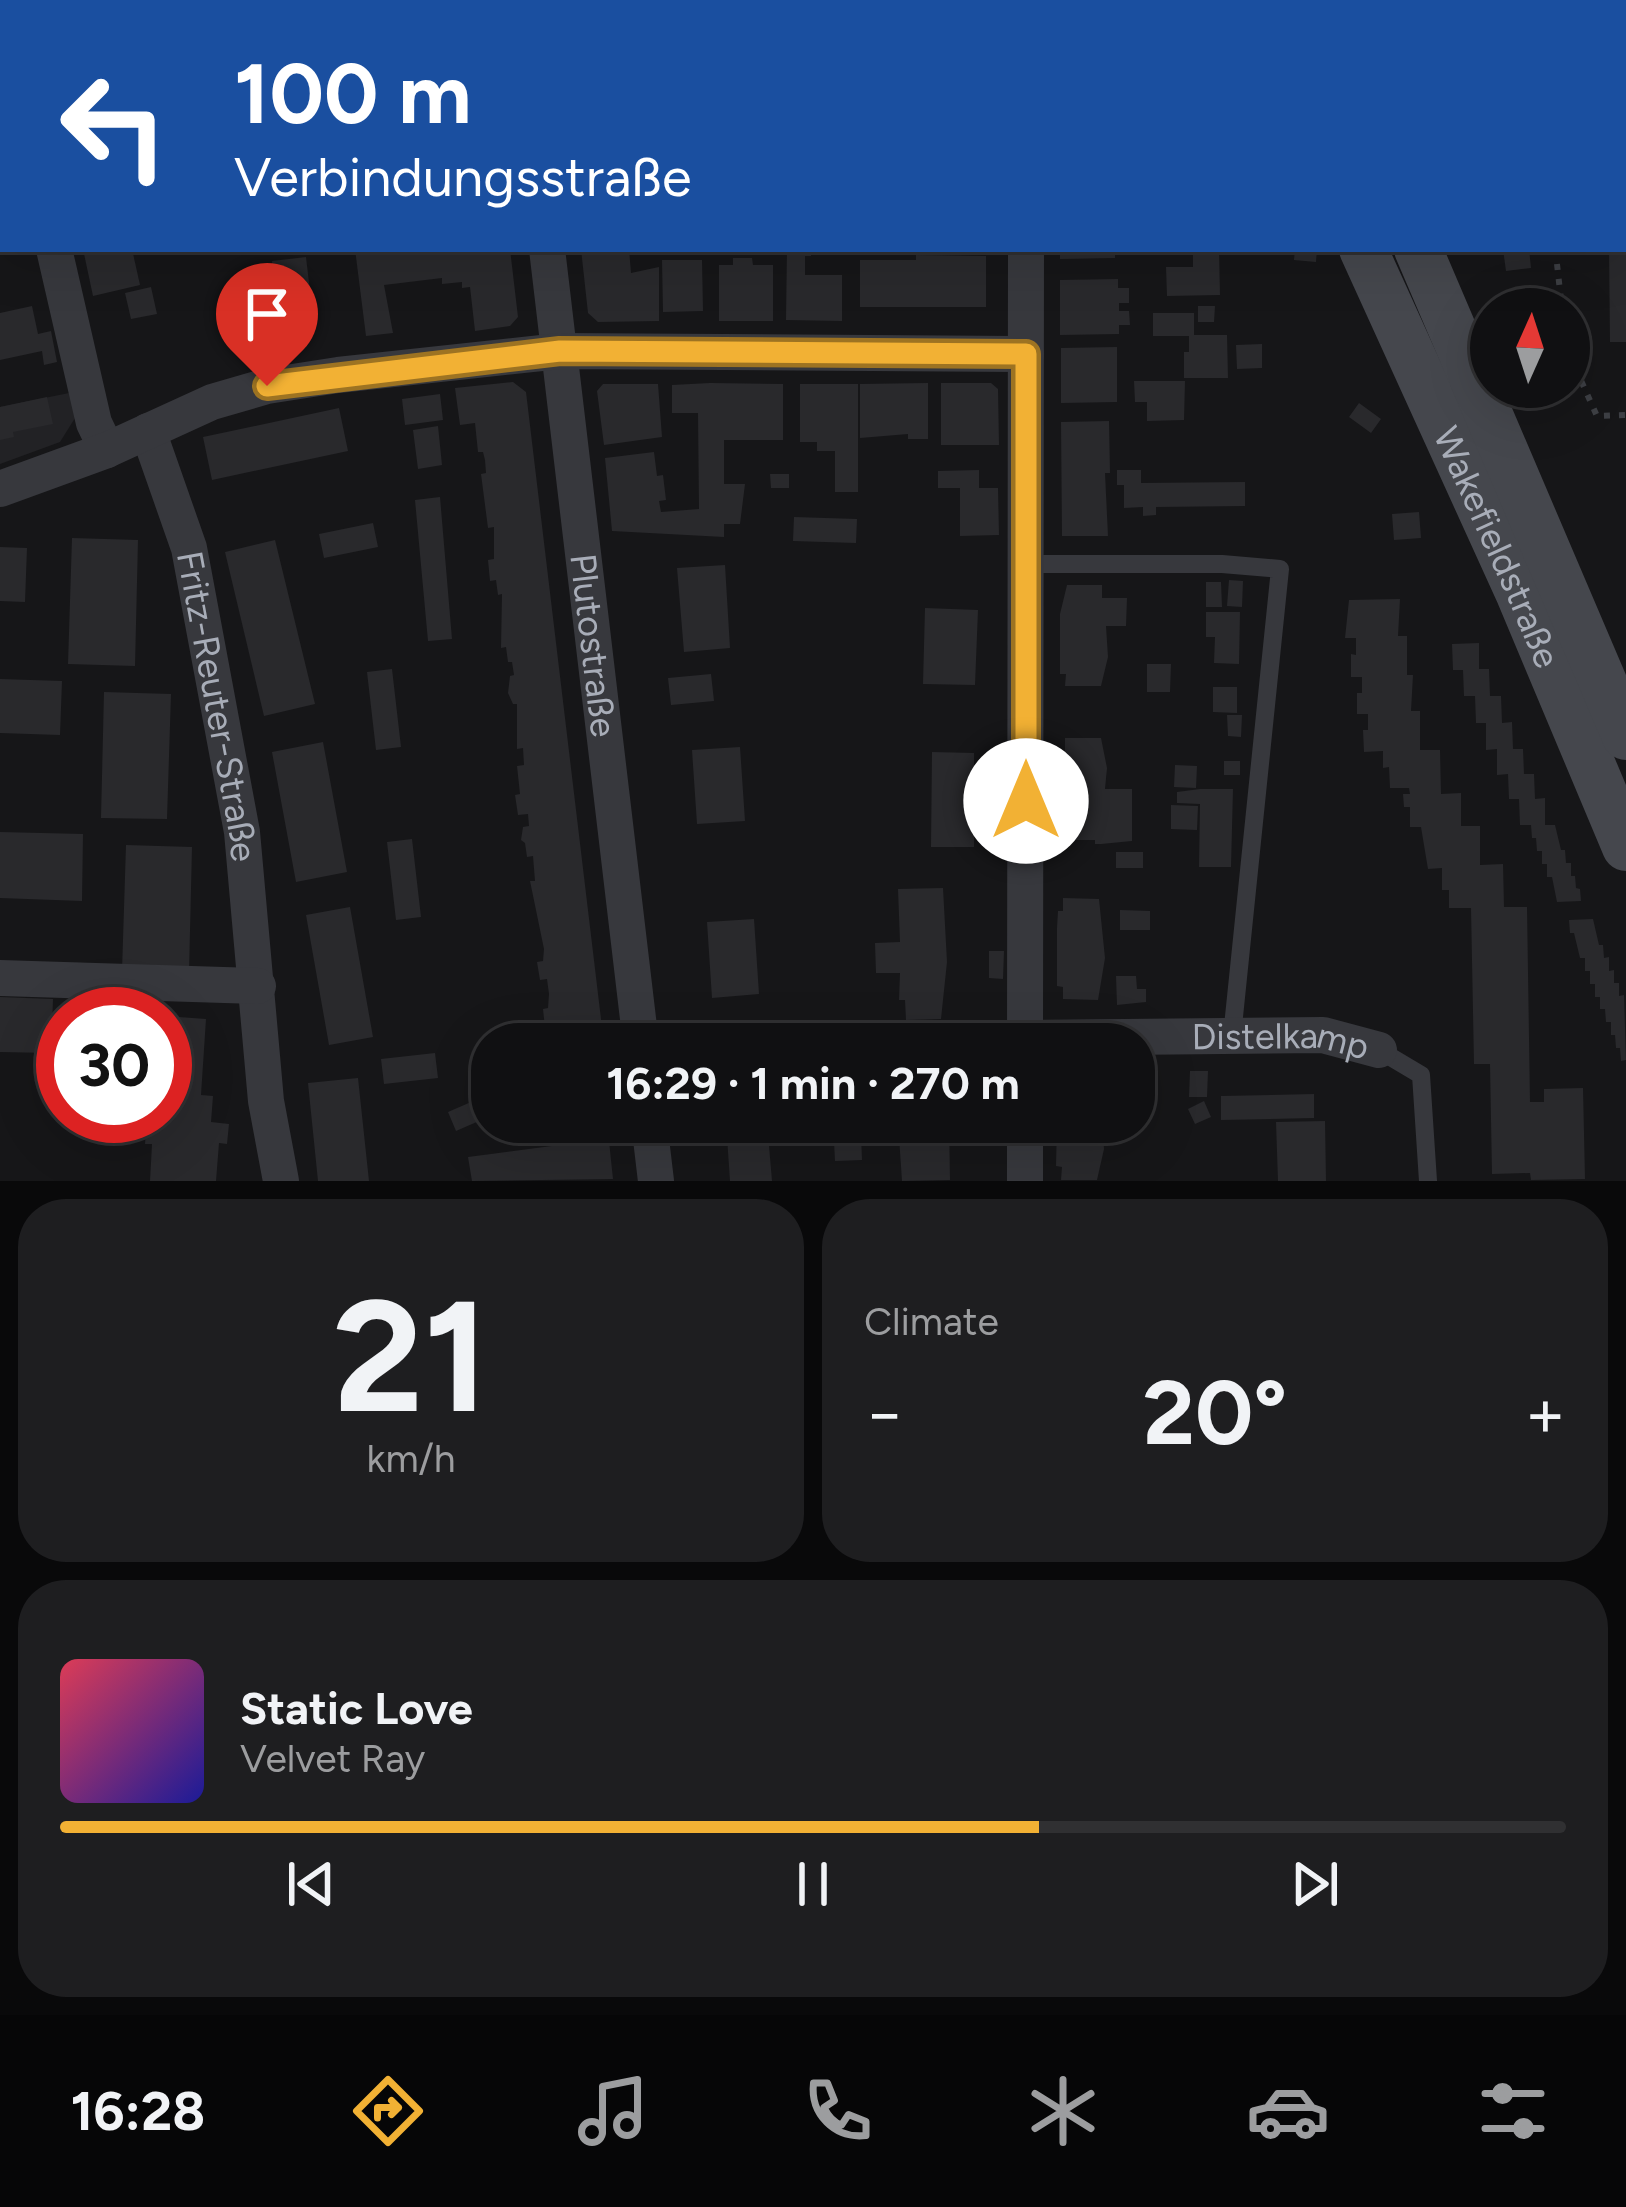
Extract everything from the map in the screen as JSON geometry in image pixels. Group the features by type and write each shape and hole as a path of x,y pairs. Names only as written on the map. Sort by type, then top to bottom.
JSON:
{"main road":[{"name":"Wakefieldstraße","path":"1364,252 1519,592 1626,847"},
{"name":"Wakefieldstraße","path":"1419,252 1626,736"}],"street":[{"path":"55,252 94,424 107,450"},
{"name":"Plutostraße","path":"547,252 639,1023"},
{"path":"1025,1023 1026,252"},
{"path":"0,490 107,450 212,401 267,386 560,351 1026,354"},
{"name":"Fritz-Reuter-Straße","path":"148,431 189,548 242,832 266,1101 281,1181"},
{"path":"0,979 257,986"},
{"name":"Distelkamp","path":"1155,1038 1323,1035 1379,1050"},
{"path":"652,1143 656,1181"},
{"path":"1025,1143 1025,1181"}],"lane":[{"path":"1026,564 1280,568 1232,1036"},
{"name":"Distelkamp","path":"1379,1050 1421,1075 1428,1181"}],"path":[{"path":"1557,264 1560,288"},
{"path":"1590,399 1598,416 1626,415"}],"shaded area":[{"path":"74,392 75,418 60,442 0,464 0,407"}],"building":[{"path":"84,252 133,252 140,285 93,296"},
{"path":"355,252 510,252 518,317 510,326 475,331 470,287 462,288 462,282 442,284 442,278 384,285 393,333 366,336"},
{"path":"581,252 629,252 631,273 659,267 659,321 598,322 588,313"},
{"path":"787,252 811,252 805,256 805,275 842,275 842,321 786,320"},
{"path":"1060,252 1115,252 1115,258 1060,259"},
{"path":"1193,252 1219,252 1220,295 1167,296 1166,267 1193,267"},
{"path":"1295,252 1317,252 1316,262 1294,260"},
{"path":"1503,252 1529,252 1531,268 1506,271"},
{"path":"1609,252 1626,252 1626,342 1610,342"},
{"path":"916,255 986,256 986,307 860,307 860,260 916,260"},
{"path":"306,257 313,317 259,331 249,281 274,279 272,261"},
{"path":"733,258 773,265 773,321 719,321 719,265 733,265"},
{"path":"662,260 702,260 703,311 663,312"},
{"path":"1118,279 1118,288 1129,288 1129,303 1119,303 1119,311 1129,311 1130,325 1119,325 1119,334 1060,335 1060,280"},
{"path":"151,287 157,314 131,319 125,293"},
{"path":"32,306 38,334 51,331 57,362 44,365 42,351 0,360 0,313"},
{"path":"1198,306 1215,306 1214,322 1198,322"},
{"path":"1153,313 1194,313 1194,335 1227,335 1228,378 1184,378 1189,336 1153,336"},
{"path":"1262,344 1262,368 1237,369 1236,345"},
{"path":"1117,347 1117,402 1061,403 1061,348"},
{"path":"1134,381 1185,381 1184,420 1147,421 1147,402 1135,402"},
{"path":"513,382 526,392 601,1023 544,1023 543,1009 548,1008 549,994 537,962 543,961 544,949 530,881 535,881 533,856 527,857 521,840 523,827 529,826 528,814 518,815 515,795 520,794 517,766 524,765 523,748 517,749 517,704 508,693 514,675 512,662 508,662 506,647 501,648 502,594 498,595 496,580 490,581 494,527 488,528 481,474 486,473 485,460 483,452 478,452 475,423 460,425 455,388"},
{"path":"928,383 928,439 908,439 908,434 860,438 860,384"},
{"path":"941,383 991,383 998,389 999,445 941,445"},
{"path":"603,384 658,384 662,437 604,445 597,391"},
{"path":"783,384 783,440 724,440 724,484 745,484 740,524 724,524 724,537 612,531 605,458 654,452 666,500 659,501 661,512 699,509 698,413 672,413 672,385"},
{"path":"800,384 858,384 858,492 835,492 835,451 817,451 817,442 800,442"},
{"path":"440,394 443,420 405,425 402,399"},
{"path":"47,397 53,424 13,432 14,437 0,440 0,407"},
{"path":"1359,403 1381,419 1371,433 1349,417"},
{"path":"339,408 348,451 212,480 203,437"},
{"path":"1109,421 1108,536 1062,536 1061,422"},
{"path":"438,426 442,465 418,469 413,430"},
{"path":"979,470 979,488 998,488 999,535 960,536 960,488 938,488 938,471"},
{"path":"1117,470 1141,470 1141,483 1245,482 1245,506 1156,507 1156,515 1143,516 1143,507 1124,508 1124,485 1117,485"},
{"path":"770,474 789,474 789,488 771,488"},
{"path":"440,497 452,639 428,641 415,500"},
{"path":"1419,512 1421,538 1394,540 1392,514"},
{"path":"794,517 857,519 856,543 793,541"},
{"path":"373,523 378,547 324,558 319,534"},
{"path":"72,538 138,540 135,666 68,664"},
{"path":"275,540 315,704 264,716 225,552"},
{"path":"0,547 27,548 25,602 0,601"},
{"path":"725,565 730,648 684,652 677,568"},
{"path":"1229,580 1243,581 1242,607 1227,606"},
{"path":"1206,582 1221,582 1222,607 1206,607"},
{"path":"1067,585 1102,585 1102,598 1127,598 1126,626 1106,626 1108,657 1101,686 1065,686 1066,674 1060,674 1060,614"},
{"path":"1400,599 1398,636 1407,636 1407,675 1413,675 1411,711 1420,711 1420,750 1440,750 1441,794 1461,793 1461,826 1480,826 1480,865 1503,864 1504,907 1527,907 1530,1102 1544,1102 1544,1089 1583,1088 1585,1179 1531,1180 1530,1173 1492,1174 1490,1064 1474,1064 1471,908 1449,908 1449,890 1442,890 1442,868 1428,869 1421,827 1410,827 1410,807 1404,807 1403,794 1410,794 1409,788 1390,788 1383,751 1364,752 1368,714 1357,714 1362,677 1351,677 1356,638 1345,638 1349,600"},
{"path":"925,608 978,610 975,685 923,684"},
{"path":"1206,612 1240,612 1239,664 1214,663 1215,637 1206,637"},
{"path":"1479,643 1479,669 1489,669 1490,696 1501,696 1502,723 1512,722 1513,749 1523,749 1524,774 1534,774 1535,799 1545,798 1545,825 1555,825 1581,901 1557,902 1531,825 1520,825 1519,799 1509,799 1508,774 1497,775 1497,749 1486,750 1486,723 1476,723 1475,696 1464,696 1463,670 1453,670 1452,644"},
{"path":"1147,664 1171,664 1170,692 1147,692"},
{"path":"392,669 401,747 376,750 367,672"},
{"path":"711,674 714,701 671,705 668,678"},
{"path":"0,679 62,681 60,735 0,733"},
{"path":"1213,687 1237,687 1237,713 1213,712"},
{"path":"104,692 171,694 167,819 101,818"},
{"path":"1227,715 1242,715 1241,737 1228,736"},
{"path":"1065,738 1101,738 1107,768 1105,789 1132,789 1132,841 1064,840 1058,809 1060,751 1065,751"},
{"path":"323,742 347,872 296,882 272,752"},
{"path":"740,747 745,821 697,824 692,750"},
{"path":"932,752 974,753 974,847 931,847"},
{"path":"1224,761 1240,761 1240,775 1224,775"},
{"path":"1175,765 1197,766 1196,788 1174,787"},
{"path":"1233,789 1231,867 1199,867 1200,804 1177,803 1177,792"},
{"path":"1171,805 1198,806 1197,830 1171,829"},
{"path":"0,832 83,834 82,901 0,898"},
{"path":"412,839 421,917 396,920 387,842"},
{"path":"126,845 192,847 189,973 122,971"},
{"path":"1116,852 1143,852 1143,868 1116,868"},
{"path":"943,888 947,962 941,1019 906,1020 905,1000 899,1000 900,973 876,973 875,943 900,942 898,889"},
{"path":"1063,898 1099,899 1105,958 1098,1000 1063,999 1063,987 1057,986 1058,911 1063,911"},
{"path":"350,907 373,1037 329,1045 306,915"},
{"path":"1120,910 1150,911 1150,930 1120,930"},
{"path":"754,919 759,994 712,998 707,922"},
{"path":"1593,919 1604,958 1609,957 1609,971 1614,970 1614,983 1619,983 1619,996 1624,995 1626,1060 1621,1061 1611,1022 1606,1022 1605,1009 1600,1009 1590,971 1585,971 1585,958 1580,958 1574,933 1570,933 1569,920"},
{"path":"989,951 1004,951 1003,979 989,978"},
{"path":"1116,976 1136,976 1137,989 1146,989 1146,1002 1117,1005"},
{"path":"0,997 36,998 36,1053 0,1052"},
{"path":"192,1018 206,1019 201,1095 213,1096 211,1122 229,1124 227,1144 219,1143 216,1181 150,1181 152,1144 145,1144 192,1143"},
{"path":"435,1053 438,1078 384,1084 381,1059"},
{"path":"1190,1071 1208,1071 1207,1097 1189,1097"},
{"path":"358,1078 369,1181 318,1181 308,1083"},
{"path":"1314,1094 1314,1118 1221,1120 1221,1096"},
{"path":"1204,1101 1211,1117 1195,1124 1188,1109"},
{"path":"471,1102 471,1124 456,1131 448,1112"},
{"path":"1325,1121 1326,1181 1278,1181 1276,1122"},
{"path":"609,1143 613,1179 472,1181 468,1157"},
{"path":"727,1143 769,1143 772,1181 730,1181"},
{"path":"834,1143 861,1143 862,1160 835,1161"},
{"path":"899,1143 949,1143 950,1180 902,1181"},
{"path":"1057,1143 1104,1143 1097,1180 1061,1180 1062,1167 1056,1166"}],"route":[{"path":"267,386 560,351 1026,354 1026,801"}]}
